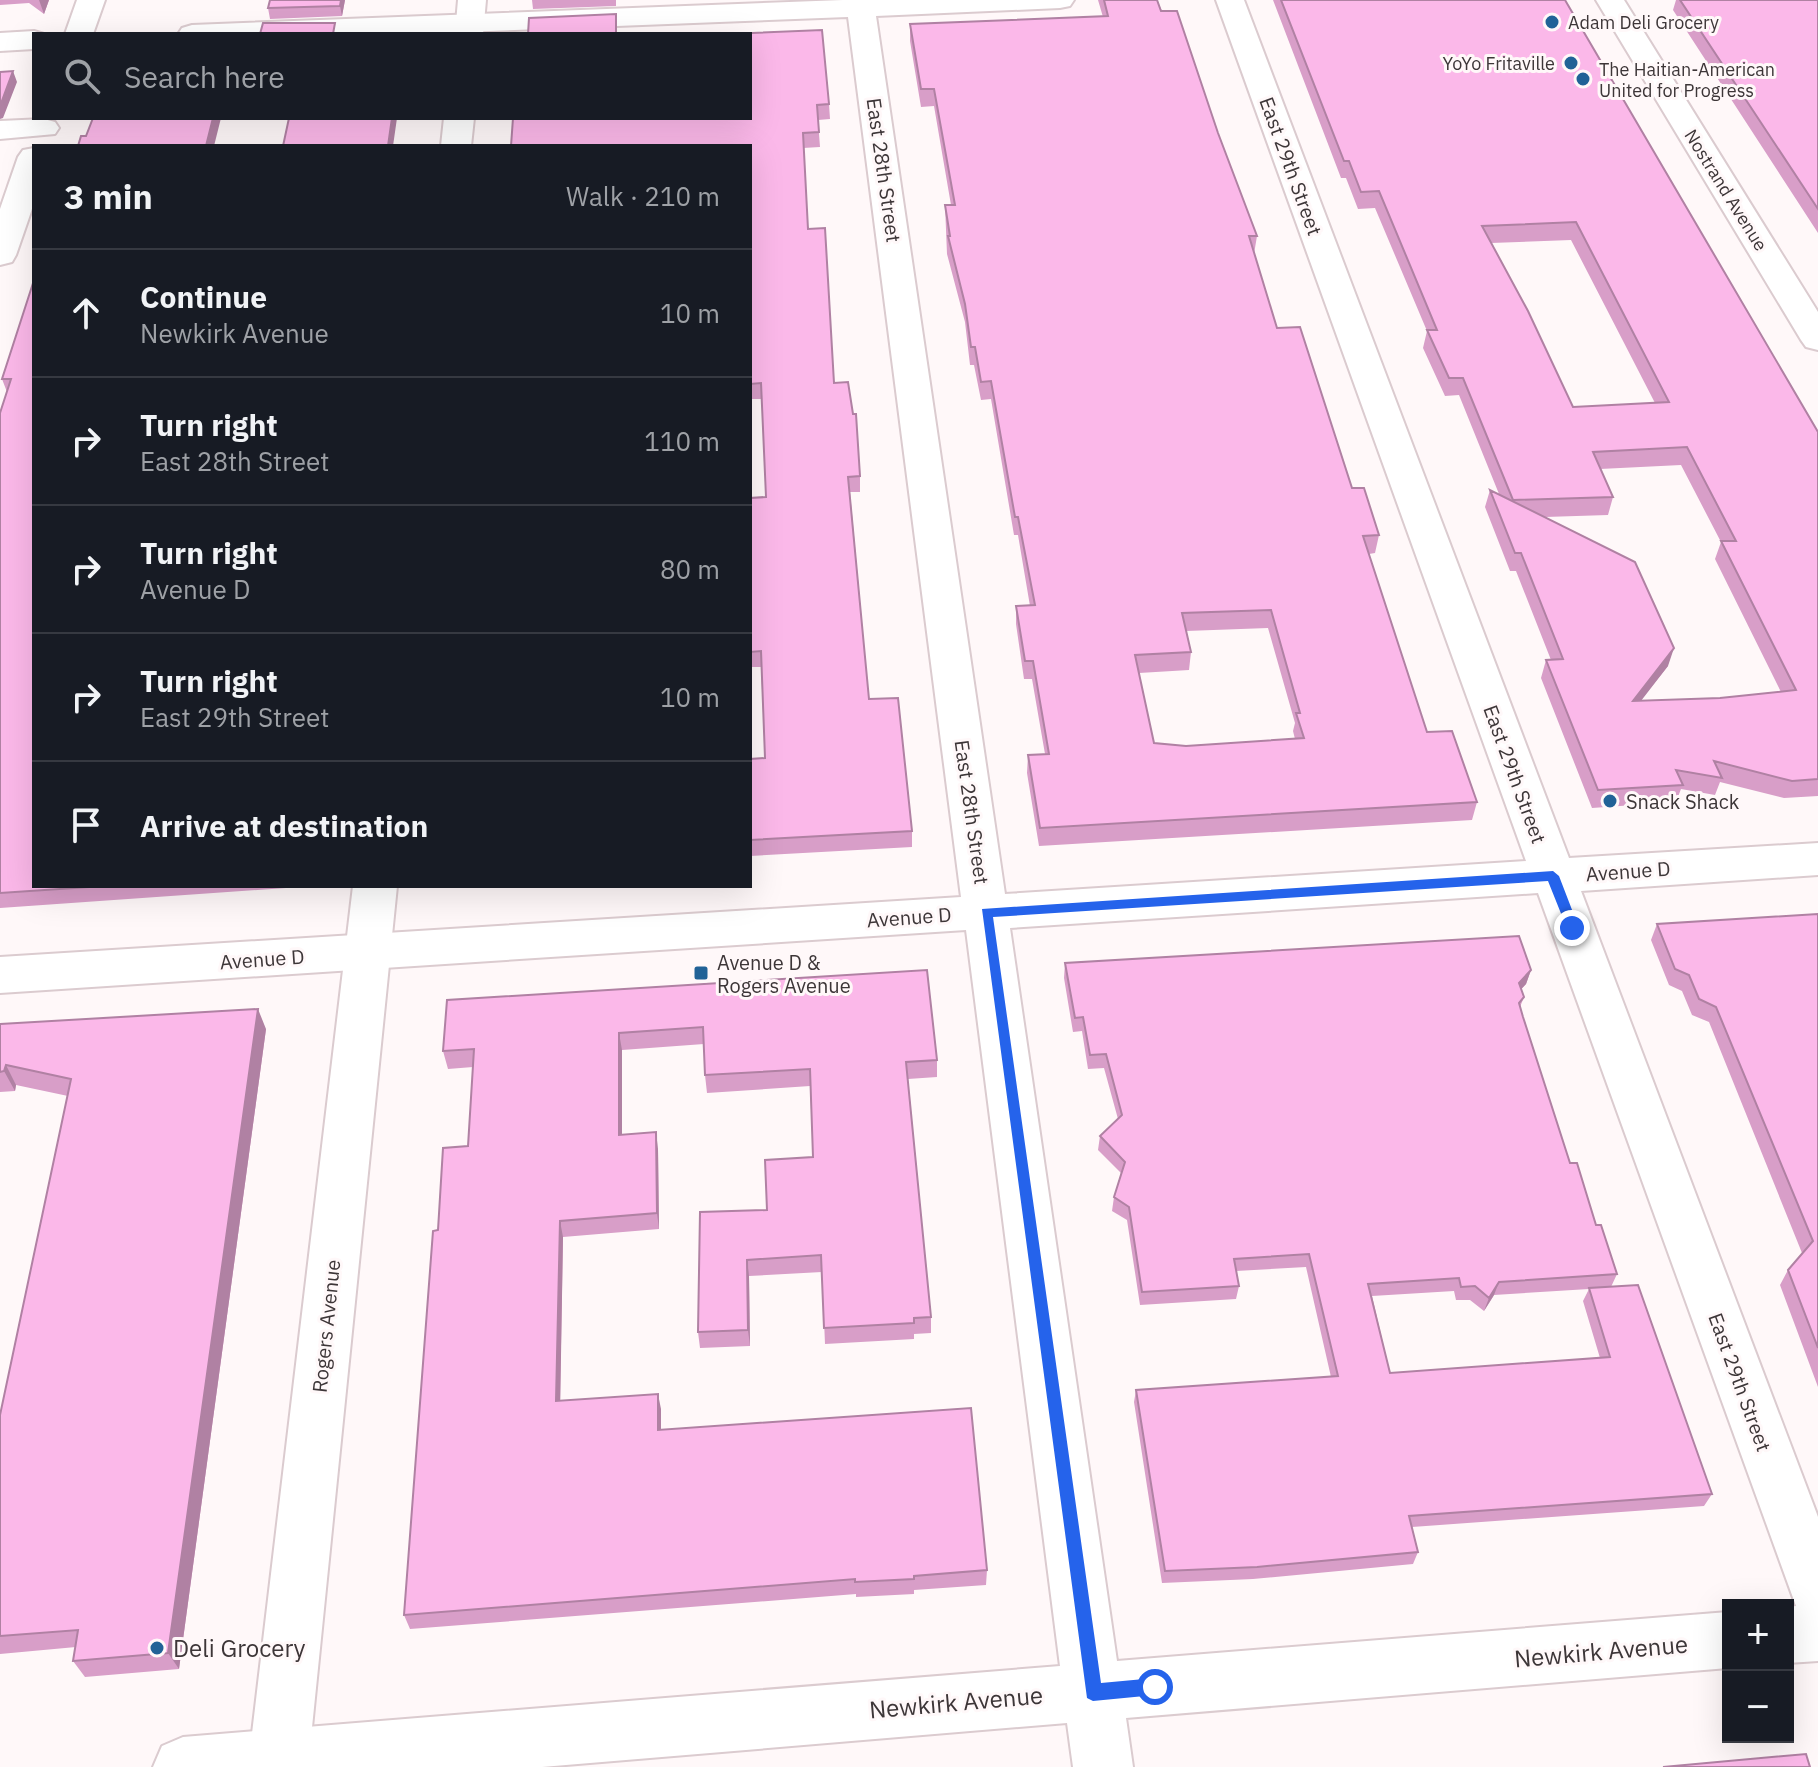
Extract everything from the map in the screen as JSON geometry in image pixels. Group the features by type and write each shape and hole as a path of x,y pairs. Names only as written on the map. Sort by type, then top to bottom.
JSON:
{"street":[{"path":"80,32 91,0"},
{"path":"229,32 470,19 861,4 1060,0"},
{"name":"East 29th Street","path":"1230,0 1818,1592"},
{"name":"Nostrand Avenue","path":"1610,0 1818,340"},
{"name":"East 28th Street","path":"861,4 1103,1767"},
{"path":"0,42 32,40"},
{"path":"456,144 459,120"},
{"path":"0,130 41,137"},
{"path":"0,255 32,163"},
{"name":"Avenue D","path":"0,975 1818,859"},
{"name":"Rogers Avenue","path":"278,1763 375,888"},
{"path":"1794,1635 1818,1633"},
{"name":"Newkirk Avenue","path":"183,1767 278,1763 1722,1640"}],"building":[{"path":"270,0 341,0 340,6 268,8"},
{"path":"1104,0 1157,0 1161,11 1177,11 1257,236 1249,236 1277,328 1300,327 1352,488 1364,488 1379,535 1363,536 1427,732 1452,731 1477,802 1040,828 1028,755 1049,754 1033,661 1025,661 1016,606 1035,605 1018,517 1015,517 991,381 981,382 948,236 945,205 955,205 934,89 921,89 910,24 1108,16","holes":["1271,610 1300,713 1296,713 1304,738 1186,746 1154,743 1135,655 1191,652 1182,613"]},
{"path":"1281,0 1565,0 1818,432 1818,779 1792,781 1714,761 1722,778 1676,770 1683,785 1598,790 1546,660 1563,659 1521,553 1515,553 1490,490 1635,562 1674,648 1633,701 1720,698 1796,690 1721,541 1736,541 1687,447 1593,452 1613,497 1513,500 1463,378 1449,378 1427,330 1437,330 1379,191 1361,192 1349,161 1344,161","holes":["1576,222 1669,402 1573,407 1528,311 1482,226"]},
{"path":"1680,0 1818,0 1818,209"},
{"path":"616,14 616,32 528,32 529,18"},
{"path":"263,23 335,23 333,32 261,32"},
{"path":"822,30 829,104 817,105 819,132 803,133 808,229 825,228 834,383 848,382 853,414 856,414 860,476 848,477 869,699 898,698 912,831 752,840 752,759 765,758 761,651 752,652 752,498 766,497 761,383 752,384 752,144 511,144 513,120 752,120 752,33"},
{"path":"13,71 0,106 0,72"},
{"path":"92,120 212,120 206,144 79,144 81,136 86,136"},
{"path":"289,120 392,120 388,144 283,144"},
{"path":"32,286 32,888 74,888 0,893 0,413 11,379 2,379"},
{"path":"1818,914 1818,1348 1788,1270 1813,1241 1716,1007 1699,999 1689,975 1675,969 1657,924"},
{"path":"1519,936 1531,970 1519,983 1524,997 1519,1003 1523,1017 1570,1163 1577,1163 1596,1225 1601,1225 1617,1274 1499,1282 1489,1298 1475,1286 1461,1287 1459,1278 1368,1284 1390,1373 1610,1357 1589,1288 1638,1285 1712,1494 1409,1516 1418,1552 1257,1567 1165,1571 1136,1390 1338,1376 1309,1254 1234,1259 1239,1286 1142,1292 1129,1207 1114,1197 1125,1162 1100,1136 1122,1115 1106,1054 1090,1055 1083,1017 1075,1018 1065,963"},
{"path":"927,970 937,1060 906,1062 931,1317 914,1318 914,1323 824,1328 821,1255 747,1260 748,1330 698,1332 700,1212 767,1210 765,1160 813,1157 810,1069 705,1075 703,1027 619,1033 619,1135 656,1132 657,1213 560,1221 556,1401 658,1394 658,1430 971,1408 987,1570 914,1576 914,1579 855,1582 855,1579 404,1615 433,1231 438,1230 443,1148 468,1146 474,1049 443,1051 447,1000"},
{"path":"258,1009 168,1653 73,1661 78,1630 0,1636 0,1415 71,1079 6,1065 0,1072 0,1024"},
{"path":"1806,1754 1810,1767 1663,1767"}],"place":[{"name":"Adam Deli Grocery","path":"1552,22"},
{"name":"YoYo Fritaville","path":"1571,63"},
{"name":"The Haitian-American United for Progress","path":"1583,79"},
{"name":"Snack Shack","path":"1610,801"},
{"name":"Avenue D & Rogers Avenue","path":"701,973"},
{"name":"Deli Grocery","path":"157,1648"}],"route":[{"path":"1155,1687 1093,1692 986,912 1553,876 1572,928"}]}
